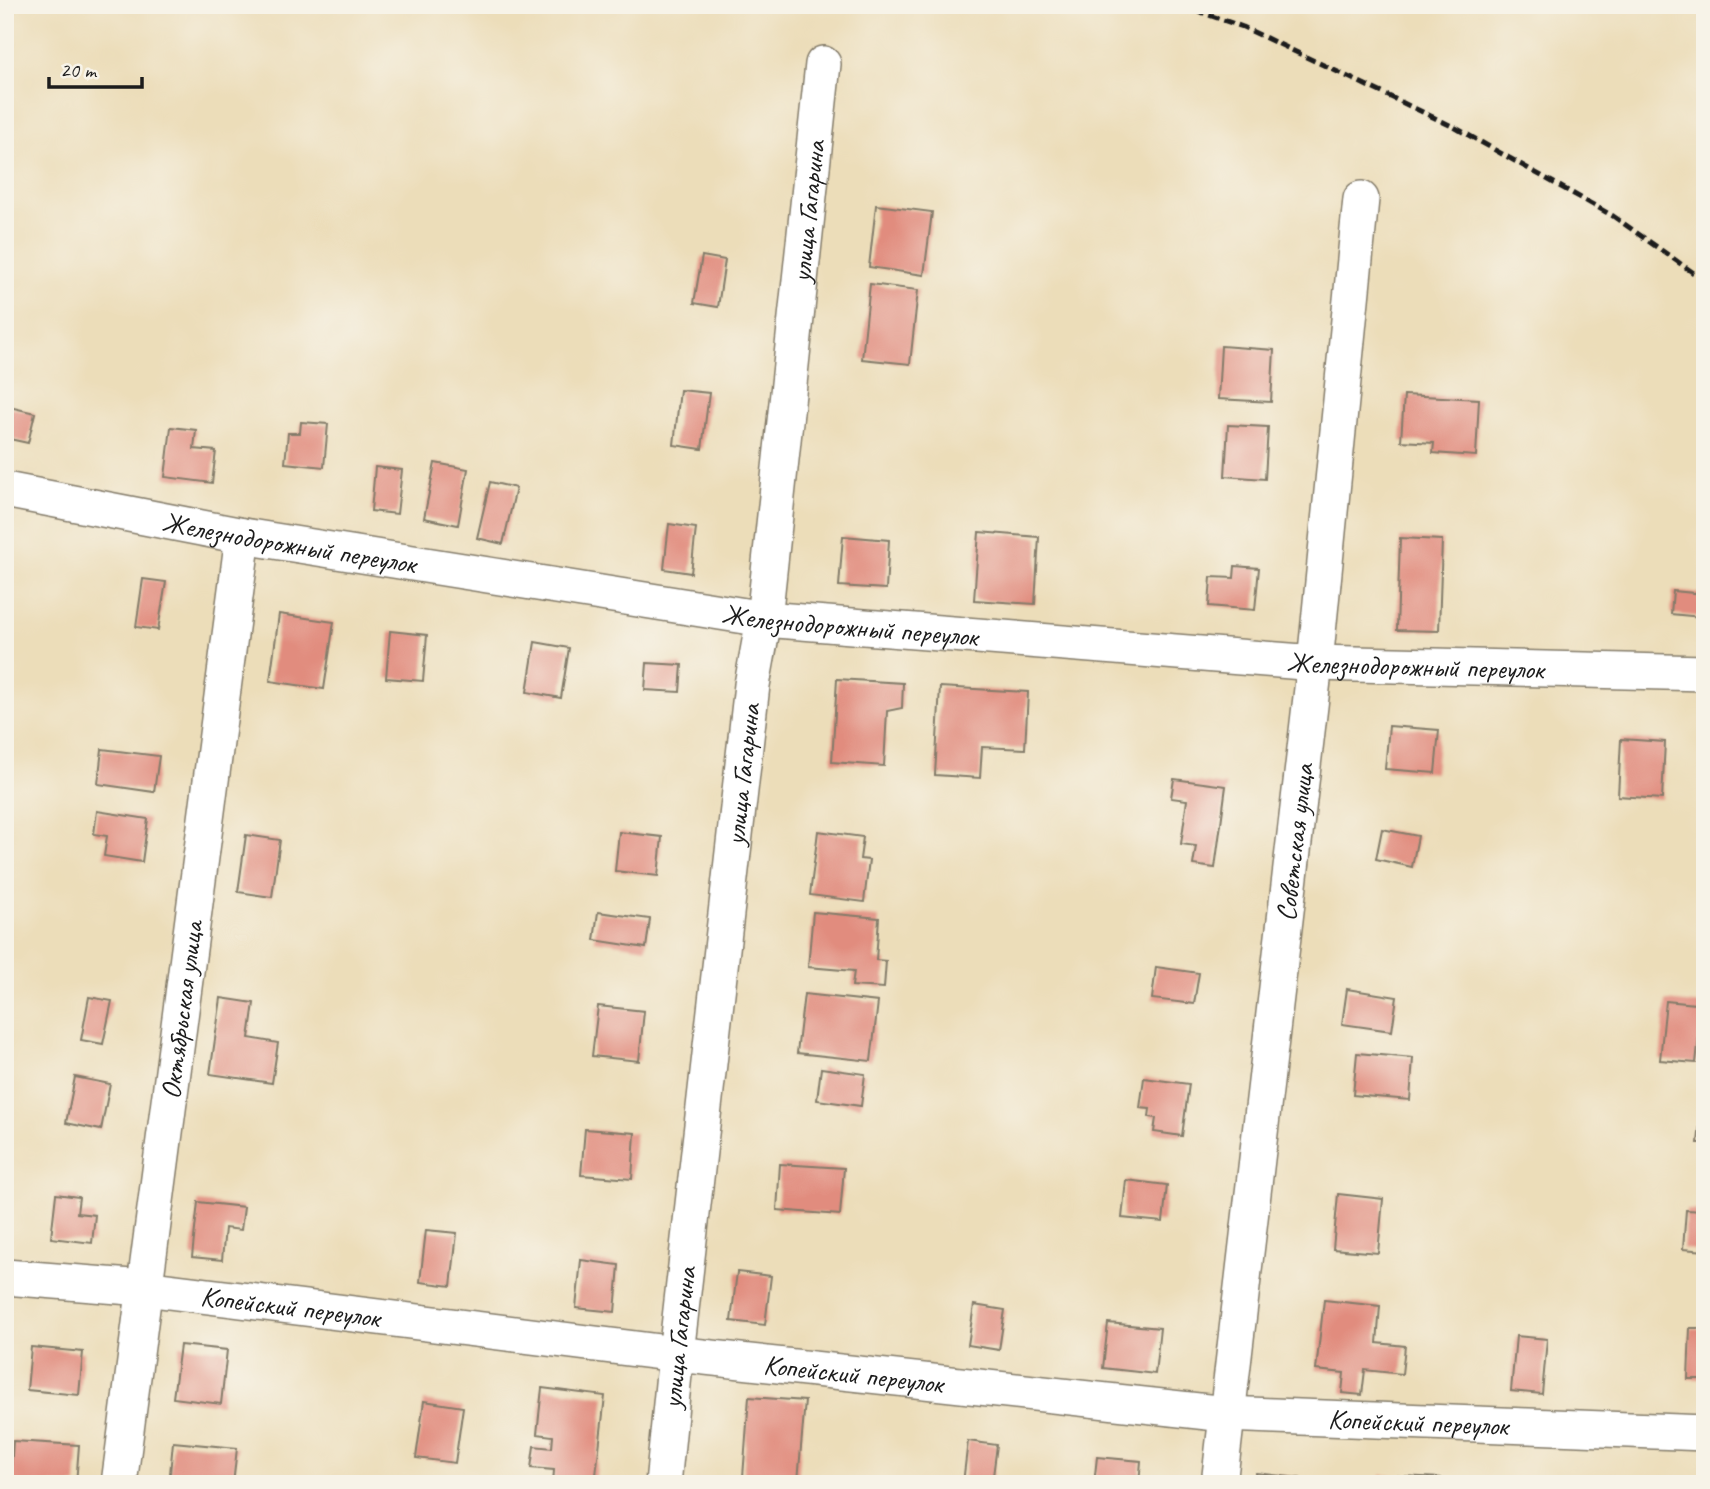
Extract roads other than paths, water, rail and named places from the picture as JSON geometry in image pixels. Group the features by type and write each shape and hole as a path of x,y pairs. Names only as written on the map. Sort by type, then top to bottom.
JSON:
{"street":[{"name":"улица Гагарина","path":"663,1484 752,685 764,619 823,64"},
{"name":"Советская улица","path":"1219,1484 1315,663 1361,199"},
{"name":"Железнодорожный переулок","path":"5,490 243,536 764,619 1315,663 1705,673"},
{"name":"Октябрьская улица","path":"119,1484 243,536"},
{"name":"Копейский переулок","path":"5,1277 144,1288 676,1354 1226,1414 1705,1433"}],"railway":[{"path":"1181,5 1243,27 1454,127 1613,216 1705,281"}]}
